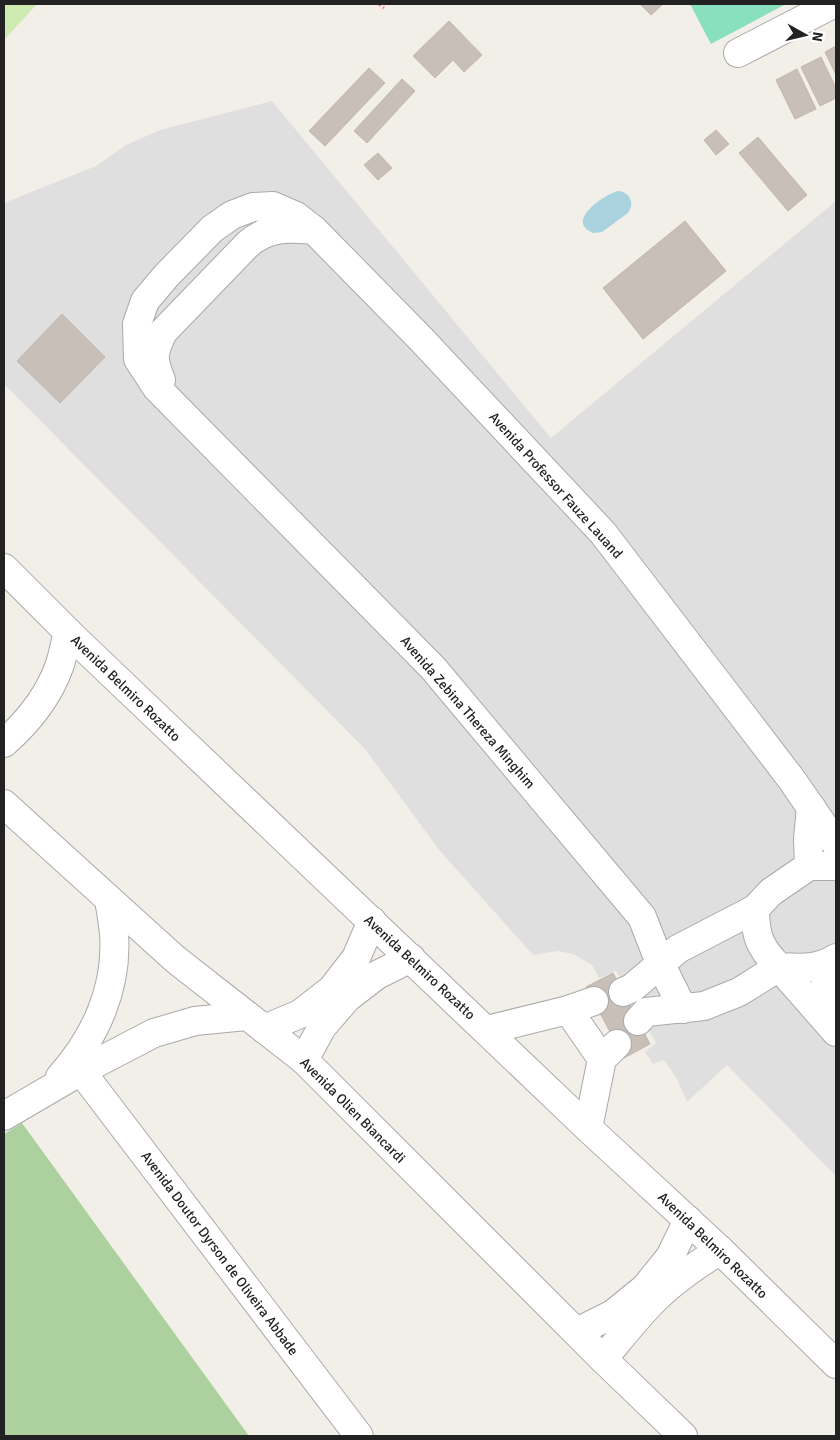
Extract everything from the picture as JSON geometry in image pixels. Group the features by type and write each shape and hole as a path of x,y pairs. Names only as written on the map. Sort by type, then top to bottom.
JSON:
{"street":[{"path":"738,53 834,4"},
{"name":"Avenida Professor Fauze Lauand","path":"171,402 157,388 138,359 137,324 146,301 166,276 212,229 232,215 253,207 273,206 296,216 314,230 421,339 604,533 811,807 836,844"},
{"path":"171,402 154,364 156,346 163,332 259,235 284,228 314,230"},
{"name":"Avenida Zebina Thereza Minghim","path":"171,402 433,668 642,917 660,963 684,1009"},
{"name":"Avenida Belmiro Rozatto","path":"4,568 68,632 588,1128 720,1250 836,1364"},
{"path":"4,743 22,727 44,699 59,667 68,632"},
{"name":"Avenida Olien Biancardi","path":"4,804 176,959 304,1060 603,1359 683,1436"},
{"path":"809,866 808,839 811,807"},
{"path":"623,992 632,988 678,949 755,909 771,892 809,866 836,866"},
{"path":"49,1090 72,1063 92,1034 105,1002 113,969 114,934 109,900"},
{"path":"755,909 756,927 760,943 766,955 835,1030"},
{"path":"4,1116 81,1071 154,1032 195,1020 255,1023 300,1014 332,989 356,958 372,921"},
{"path":"304,1060 322,1027 347,998 377,975 411,958"},
{"path":"638,1020 646,1012 704,1006 739,992 779,968 804,969 829,962 835,1030"},
{"path":"487,1030 568,1010 594,1001"},
{"path":"568,1010 609,1051 588,1128"},
{"name":"Avenida Doutor Dyrson de Oliveira Abbade","path":"81,1071 359,1436"},
{"path":"577,1332 613,1314 645,1288 670,1257 688,1220"},
{"path":"603,1359 656,1298 686,1272 720,1250"}],"path":[{"path":"379,4 384,8"}],"shaded area":[{"path":"272,101 551,438 836,201 836,1176 727,1065 687,1102 677,1079 664,1060 653,1064 645,1052 656,1043 616,971 599,978 592,965 573,954 558,951 533,955 440,851 365,749 4,384 4,203 96,166 126,145 160,130"}],"green space":[{"path":"4,4 37,4 4,40"},
{"path":"690,4 786,4 711,44"},
{"path":"22,1123 249,1436 4,1436 4,1134"}],"water":[{"path":"618,191 626,193 630,199 631,205 628,213 602,232 593,233 585,228 583,222 585,215 590,209 597,202"}],"building":[{"path":"640,4 663,4 651,15"},
{"path":"449,21 482,55 464,72 453,60 435,78 413,56"},
{"path":"836,46 836,75 825,52"},
{"path":"821,57 836,88 836,98 820,106 801,67"},
{"path":"369,68 385,83 325,146 309,131"},
{"path":"797,69 816,109 795,119 776,80"},
{"path":"402,79 415,91 367,143 354,131"},
{"path":"716,130 729,144 716,155 704,140"},
{"path":"758,137 807,195 788,211 739,153"},
{"path":"378,153 392,168 378,180 364,165"},
{"path":"685,221 726,271 643,339 603,288"},
{"path":"62,314 105,357 60,403 17,361"},
{"path":"613,973 650,1044 624,1058 586,987"}]}
